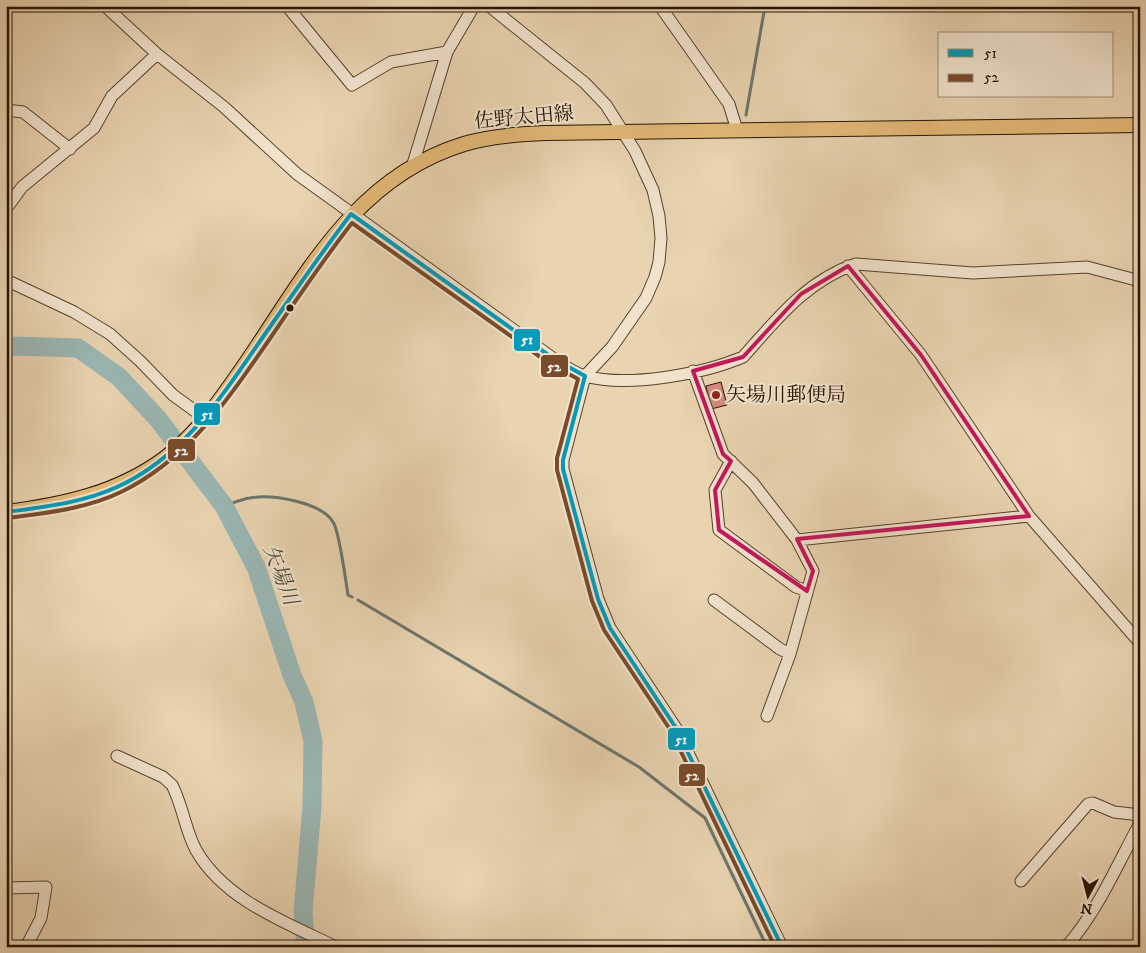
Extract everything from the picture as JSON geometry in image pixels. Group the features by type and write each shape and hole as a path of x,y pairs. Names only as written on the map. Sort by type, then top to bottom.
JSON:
{"main road":[{"name":"佐野太田線","path":"6,512 88,497 118,486 169,455 206,419 324,248 351,214 382,187 413,164 465,143 502,136 624,132 824,131 1140,125"}],"street":[{"path":"105,6 157,54 224,107 297,174 554,360 585,376 623,380 693,371 743,357 801,294 848,266 856,264 973,273 1087,267 1140,281"},
{"path":"287,6 352,84 391,62 447,52"},
{"path":"413,164 447,52 474,6"},
{"path":"489,6 596,93 624,132 635,152 656,202 661,226 659,262 646,298 612,347 585,376 563,460 563,469 598,599 617,641 676,728 782,947"},
{"path":"660,6 729,104 738,130"},
{"path":"6,209 22,187 94,128 112,96 157,54"},
{"path":"6,110 23,112 70,148"},
{"path":"848,266 921,355 1029,516 1140,643"},
{"path":"6,280 74,312 110,334 173,395 206,419"},
{"path":"693,371 723,454 753,483 797,540 813,571 790,654 767,716"},
{"path":"731,461 715,490 719,530 796,587 807,591"},
{"path":"797,540 1029,516"},
{"path":"714,600 780,649 790,654"},
{"path":"117,756 168,780 177,795 192,841 215,875 252,904 336,947"},
{"path":"1021,881 1088,804 1093,802 1114,812 1140,815"},
{"path":"1066,947 1080,930 1099,900 1140,823"},
{"path":"6,888 46,887 41,918 26,947"}],"highlighted area":[{"path":"848,266 921,355 1029,516 797,539 813,571 807,591 719,530 715,490 731,461 723,454 693,371 743,357 801,294"}],"building":[{"name":"矢場川郵便局","path":"721,382 727,405 711,409 706,386"}],"waterway":[{"path":"746,115 765,6"},
{"name":"矢場川","path":"6,349 13,346 78,348 119,377 158,419 224,506 256,567 292,675 304,702 313,741 312,807 303,912 306,947"},
{"path":"224,506 247,499 271,497 295,501 318,509 327,515 333,522 338,535 348,595 352,597"},
{"path":"358,600 639,767 705,818 767,947"}],"transit line":[{"name":"51","path":"6,512 62,504 90,497 117,487 141,474 183,441 218,400 351,214 554,359 585,376 563,460 563,469 598,599 610,628 676,728 782,947"},
{"name":"52","path":"7,518 94,503 121,492 145,479 167,463 205,426 222,406 352,223 550,364 578,379 557,458 557,470 592,601 604,630 671,731 775,947"}],"place":[{"name":"矢場川郵便局","path":"716,395"}]}
